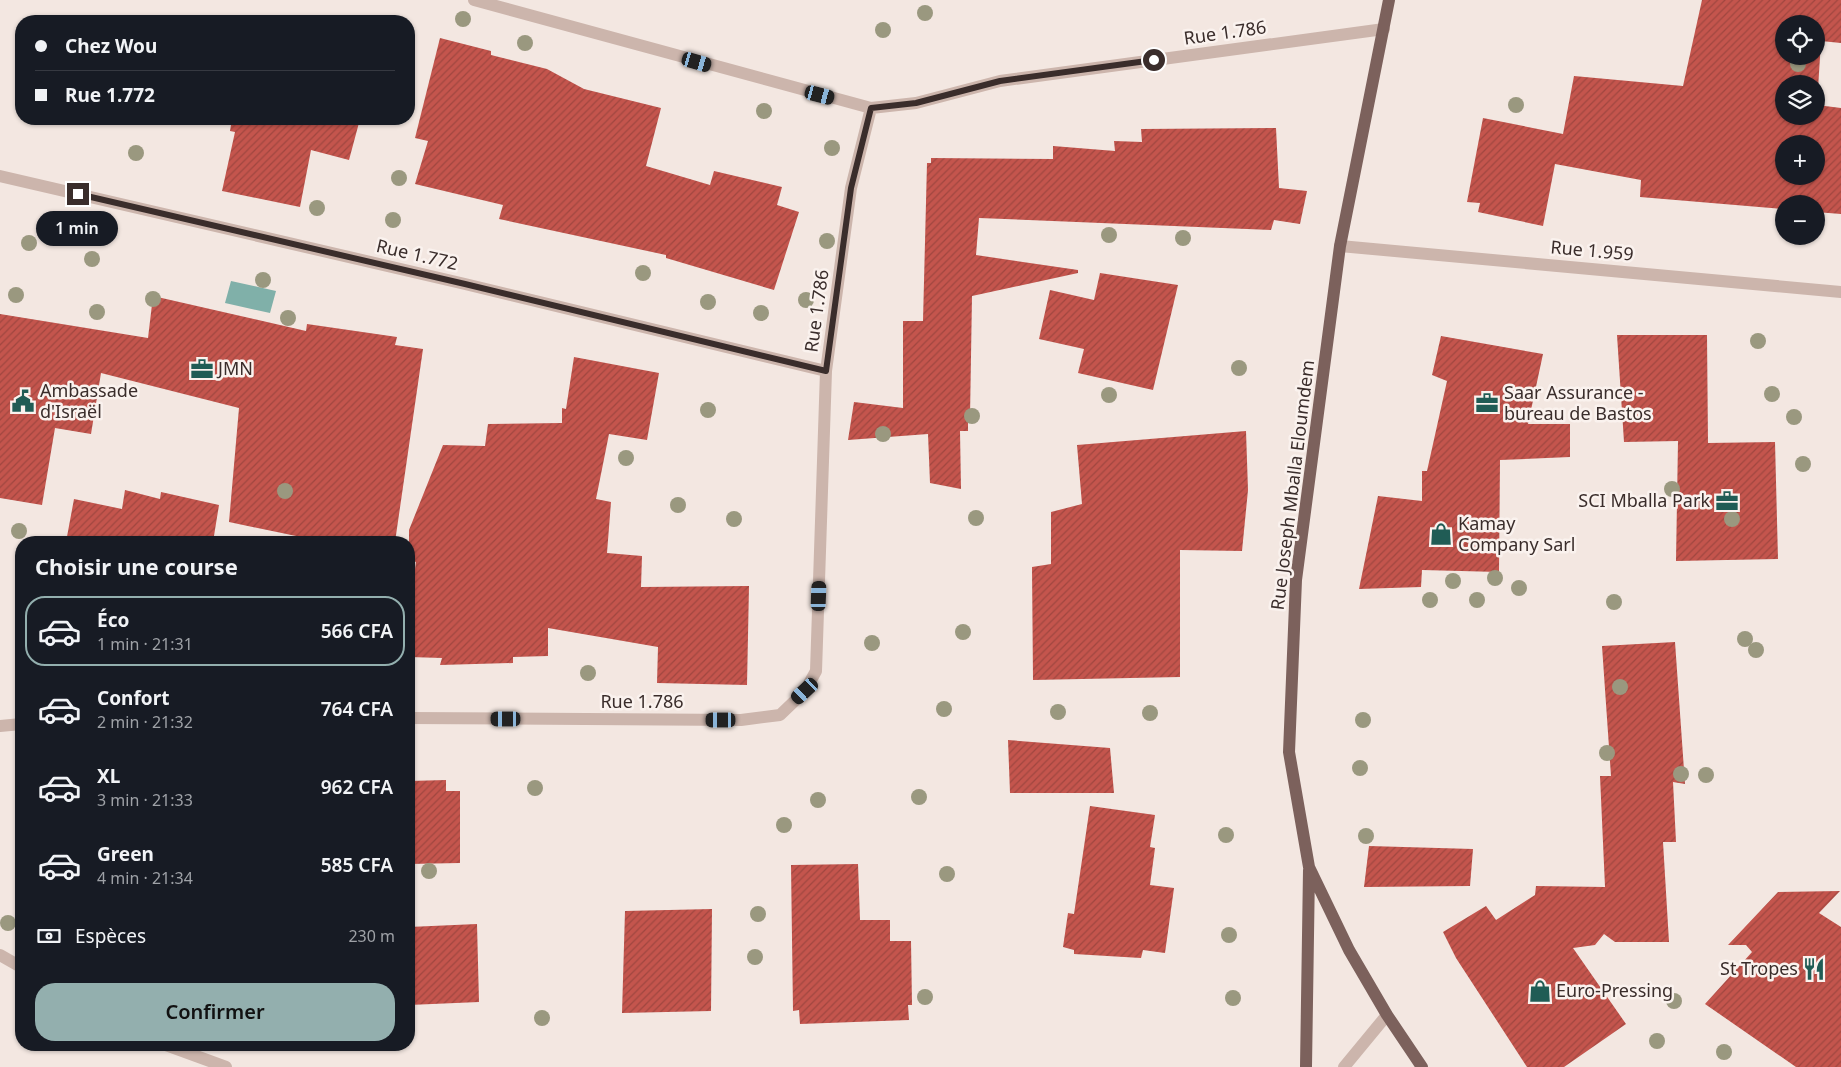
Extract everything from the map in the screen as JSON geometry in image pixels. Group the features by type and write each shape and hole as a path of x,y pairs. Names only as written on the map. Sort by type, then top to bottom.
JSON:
{"main road":[{"name":"Rue Joseph Mballa Eloumdem","path":"1389,0 1340,246 1296,580 1289,752 1309,867 1349,950 1387,1016 1422,1067"},
{"path":"1306,1067 1309,867"}],"street":[{"path":"474,0 871,108"},
{"name":"Rue 1.786","path":"415,718 741,720 780,715 805,691 816,672 826,371 851,188 871,108 916,103 1000,81 1384,29"},
{"name":"Rue 1.772","path":"0,176 465,284 826,371"},
{"name":"Rue 1.959","path":"1340,246 1841,292"},
{"path":"0,726 15,725"},
{"path":"0,955 15,964"},
{"path":"1344,1067 1387,1016"},
{"path":"182,1051 226,1067"}],"water":[{"path":"231,281 276,291 270,313 225,303"}],"building":[{"path":"1702,0 1841,0 1841,43 1825,41 1825,15 1775,15 1775,65 1820,65 1819,75 1775,75 1775,125 1825,125 1825,106 1841,108 1841,214 1825,213 1825,195 1775,195 1775,208 1640,197 1641,180 1555,164 1543,226 1478,212 1480,203 1467,202 1483,118 1563,134 1574,76 1683,86"},
{"path":"440,38 491,51 491,55 547,69 584,89 661,108 646,166 710,185 714,171 782,187 777,205 799,212 774,290 666,258 666,255 499,219 503,205 415,184 428,141 415,138"},
{"path":"231,125 358,125 349,160 311,150 300,207 222,191 235,132 230,131"},
{"path":"1276,128 1279,188 1307,191 1300,224 1274,220 1271,230 979,218 976,255 1078,270 1078,273 972,296 970,417 968,417 968,431 960,431 961,489 930,483 928,434 848,440 854,402 903,408 903,321 923,321 927,163 931,163 931,158 1053,159 1053,146 1115,151 1114,141 1142,142 1141,129"},
{"path":"1100,273 1178,285 1153,390 1078,373 1084,349 1039,339 1050,290 1094,300"},
{"path":"153,296 306,331 307,324 397,337 395,345 423,349 396,536 296,536 229,522 239,408 101,373 91,434 55,428 42,505 0,498 0,314 148,338"},
{"path":"1617,335 1707,335 1708,443 1775,442 1778,559 1676,561 1678,441 1624,442"},
{"path":"1441,336 1543,354 1528,424 1570,424 1570,457 1500,460 1499,572 1422,570 1421,587 1359,589 1378,496 1422,501 1422,471 1427,471 1447,381 1432,375"},
{"path":"574,357 659,373 647,440 609,434 596,499 611,502 607,553 642,556 641,587 749,586 747,685 657,683 658,647 548,628 548,656 513,657 513,663 440,665 442,658 415,657 415,536 409,536 409,530 443,445 485,446 488,424 562,423 562,408 566,409"},
{"path":"1246,431 1248,490 1242,551 1180,550 1180,677 1033,680 1032,567 1051,564 1051,512 1082,504 1077,445"},
{"path":"125,490 160,499 161,492 219,505 214,536 67,536 74,499 122,509"},
{"path":"1675,642 1685,784 1673,782 1676,842 1663,842 1669,942 1615,942 1604,934 1595,945 1573,948 1626,1024 1564,1067 1527,1067 1456,958 1443,932 1486,906 1496,920 1535,895 1536,886 1605,887 1600,776 1611,776 1602,646"},
{"path":"1008,740 1110,748 1114,793 1010,793"},
{"path":"446,780 446,791 460,791 460,863 415,864 415,781"},
{"path":"1090,806 1155,815 1150,847 1155,848 1150,885 1174,888 1165,953 1143,950 1141,958 1074,954 1074,950 1063,947 1068,913 1074,914"},
{"path":"1369,846 1473,849 1470,886 1364,887"},
{"path":"858,864 860,920 890,920 890,941 911,941 912,1005 908,1005 909,1020 800,1024 799,1010 793,1011 791,865"},
{"path":"1840,891 1819,913 1841,927 1841,1067 1796,1067 1705,1004 1752,952 1746,945 1728,945 1778,892"},
{"path":"712,909 711,1011 622,1013 625,911"},
{"path":"477,924 479,1002 415,1005 415,927"}],"place":[{"name":"JMN","path":"202,369"},
{"name":"Ambassade d'Israël","path":"23,401"},
{"name":"Saar Assurance - bureau de Bastos","path":"1487,403"},
{"name":"SCI Mballa Park","path":"1727,501"},
{"name":"Kamay Company Sarl","path":"1441,534"},
{"name":"St Tropes","path":"1814,969"},
{"name":"Euro-Pressing","path":"1540,991"}],"route":[{"path":"78,194 465,284 826,371 851,188 871,108 916,103 1000,81 1154,60"}]}
